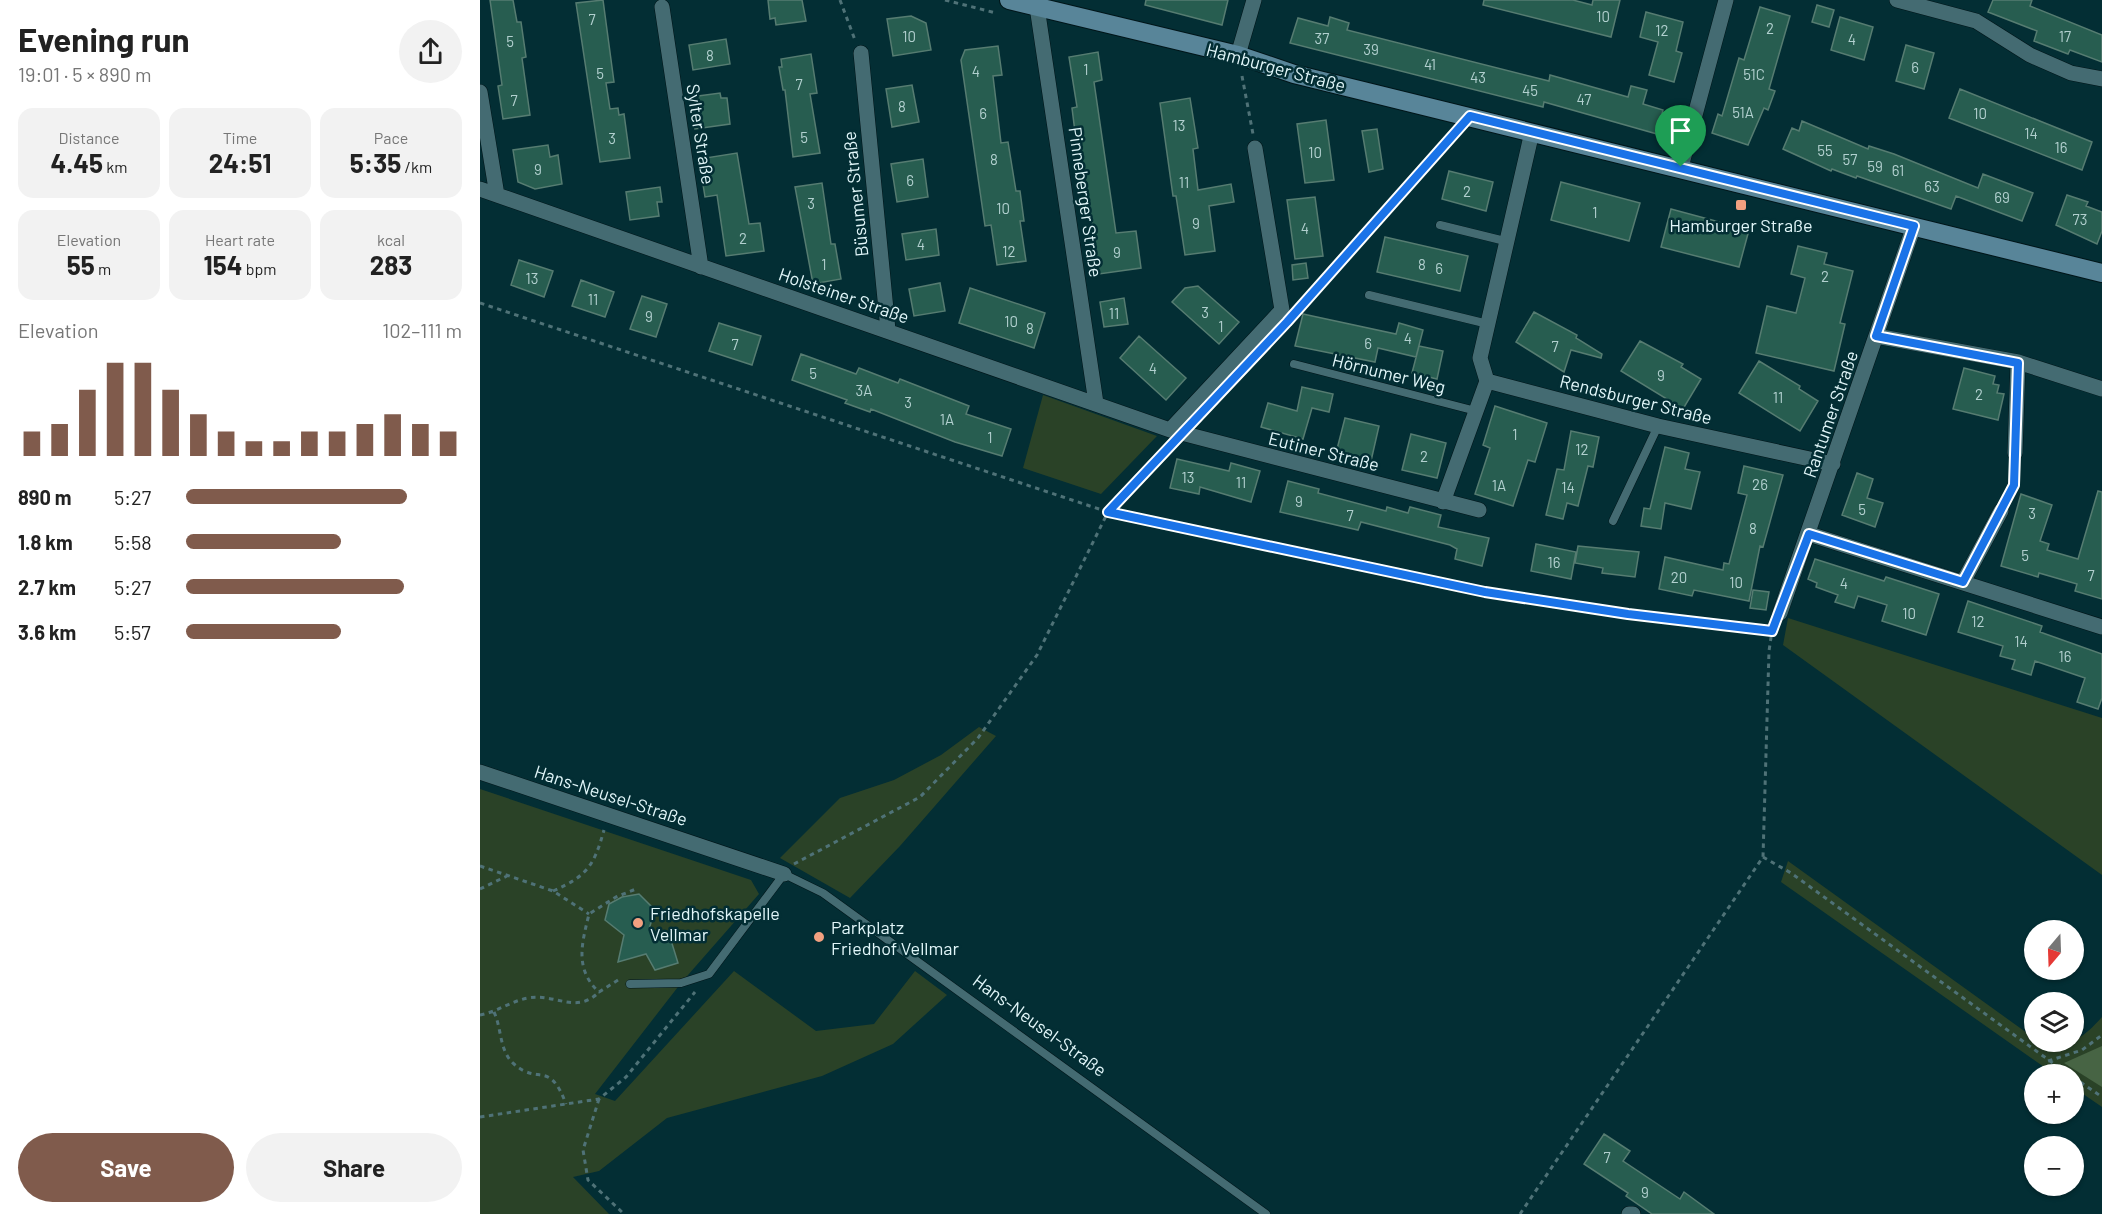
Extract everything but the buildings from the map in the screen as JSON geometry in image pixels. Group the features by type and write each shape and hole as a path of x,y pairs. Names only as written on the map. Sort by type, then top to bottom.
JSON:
{"street":[{"name":"Hamburger Straße","path":"1009,0 1238,55 1294,74 1681,167 2102,273"},
{"path":"1238,55 1254,0"},
{"path":"1681,167 1726,0"},
{"path":"1902,1 1976,21 2030,55 2071,73 2102,79"},
{"name":"Sylter Straße","path":"662,7 701,267"},
{"name":"Pinneberger Straße","path":"1037,7 1096,403"},
{"name":"Büsumer Straße","path":"861,53 888,330"},
{"path":"480,92 496,195"},
{"path":"1443,501 1487,381 1480,358 1505,240 1532,132"},
{"path":"1183,433 1282,310 1255,148"},
{"name":"Holsteiner Straße","path":"480,189 1183,433"},
{"name":"Rantumer Straße","path":"1780,613 1914,226"},
{"path":"1876,336 2018,363 2102,389"},
{"path":"2015,453 2018,363"},
{"name":"Rendsburger Straße","path":"1487,381 1658,426 1833,464"},
{"name":"Eutiner Straße","path":"1183,433 1479,510"},
{"path":"1963,582 2001,510"},
{"path":"1809,534 2102,627"},
{"name":"Hans-Neusel-Straße","path":"480,772 784,874"}],"lane":[{"path":"1440,225 1505,240"},
{"path":"1369,295 1488,324"},
{"name":"Hörnumer Weg","path":"1294,364 1476,411"},
{"path":"1613,521 1658,426"},
{"path":"630,984 681,983 710,974 784,874"},
{"name":"Hans-Neusel-Straße","path":"784,874 833,900 1266,1214"}],"path":[{"path":"840,0 861,53"},
{"path":"1238,55 1255,148"},
{"path":"1294,313 1470,116"},
{"path":"480,303 1108,512 1485,592 1628,614 1772,631"},
{"path":"784,874 794,864 920,797 978,738 1036,655 1108,512 1183,433"},
{"path":"2001,510 2014,485 2015,453"},
{"path":"1520,1214 1763,857 1769,651 1772,631 1780,613"},
{"path":"553,891 575,881 588,870 598,854 608,815"},
{"path":"1763,857 1791,873 2053,1064"},
{"path":"480,866 553,891 589,914"},
{"path":"480,889 507,876"},
{"path":"599,992 590,984 582,969 581,949 589,914 616,897 636,889"},
{"path":"480,1117 598,1099 626,1077 710,974"},
{"path":"480,1015 494,1012 527,998 543,997 577,1004 590,1001 619,979 630,984"},
{"path":"494,1012 508,1058 524,1071 548,1075 555,1079 566,1104"},
{"path":"2048,1061 2082,1050 2102,1035"},
{"path":"2084,1085 2102,1097"},
{"path":"598,1099 584,1150 588,1180 624,1214"}],"green space":[{"path":"1043,395 1157,436 1101,494 1023,468"},
{"path":"1788,618 2102,718 2102,875 1783,645"},
{"path":"979,727 996,736 900,846 850,898 780,858 840,798 894,780 941,755"},
{"path":"480,789 751,880 759,894 681,983 595,1094 615,1101 734,971 816,1031 874,1024 915,971 947,995 893,1044 822,1076 667,1118 599,1171 573,1177 609,1214 480,1214"},
{"path":"1788,861 2024,1031 2024,1052 2084,1052 2084,1034 2102,1017 2102,1107 2084,1095 2084,1064 2040,1064 1781,882"},
{"path":"2102,1046 2102,1087 2084,1076 2084,1064 2064,1063"}],"place":[{"name":"Hamburger Straße","path":"1741,205"},
{"name":"Friedhofskapelle Vellmar","path":"638,923"},
{"name":"Parkplatz Friedhof Vellmar","path":"819,937"}],"route":[{"path":"1470,116 1681,167 1914,226 1876,336 2018,363 2014,485 1963,582 1809,534 1772,631 1628,614 1485,592 1108,512 1287,322 1470,116"}]}
